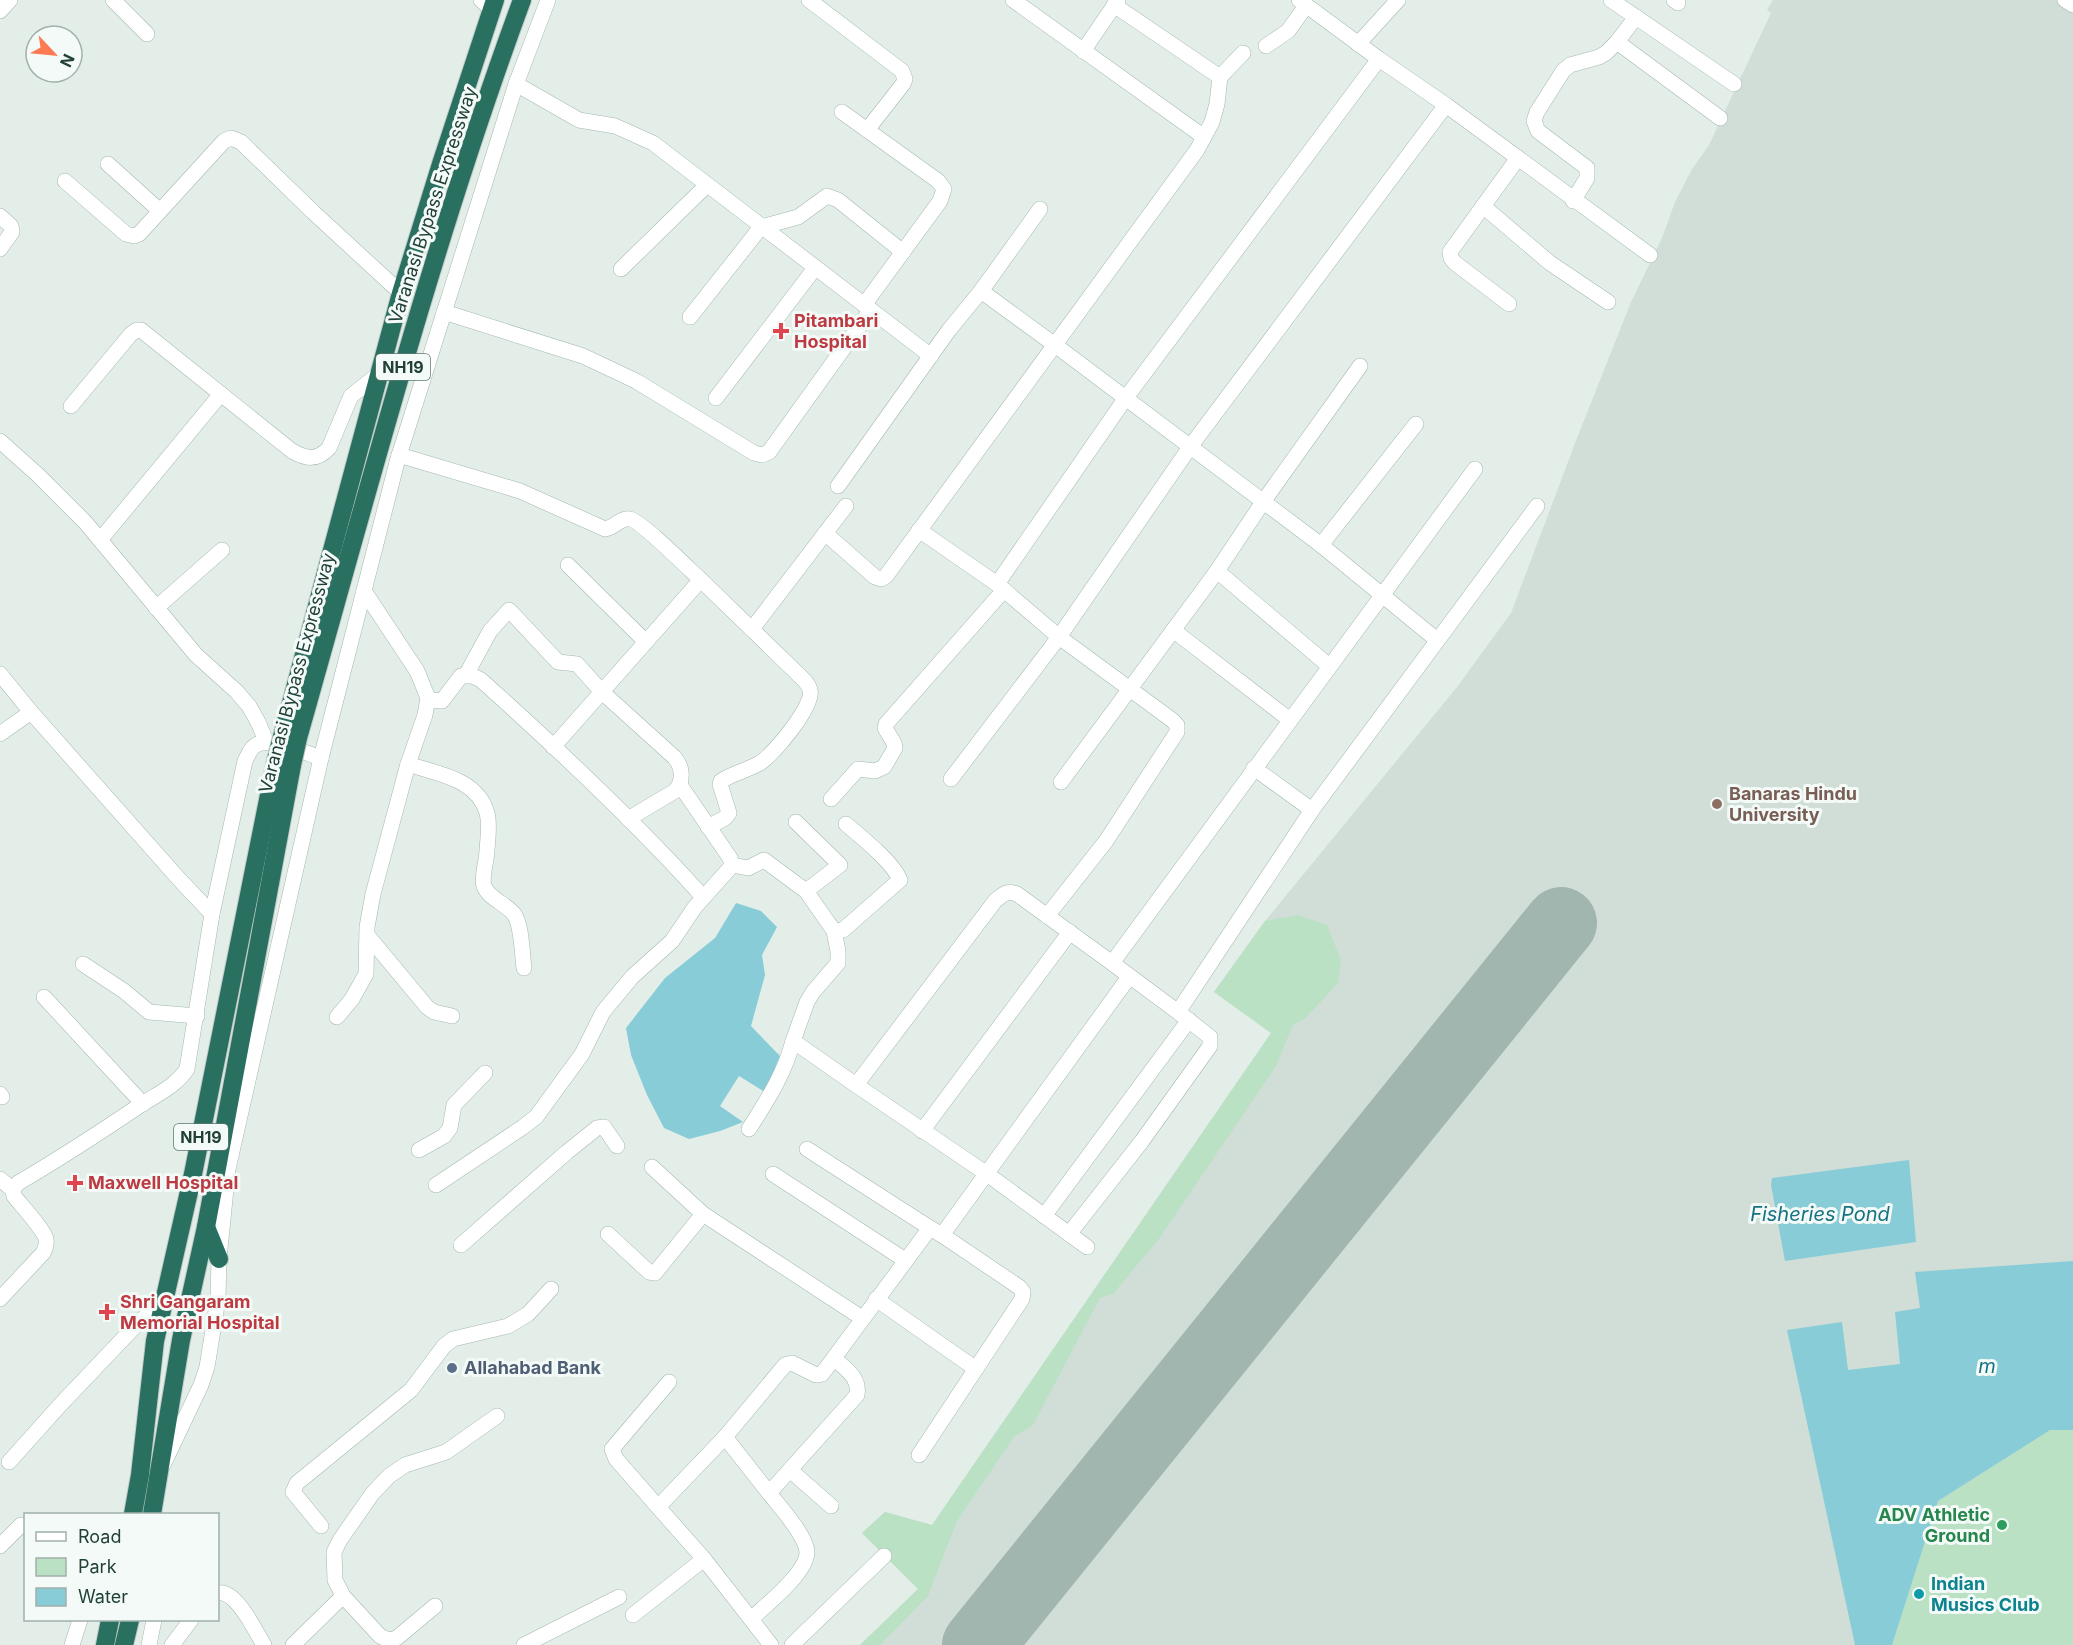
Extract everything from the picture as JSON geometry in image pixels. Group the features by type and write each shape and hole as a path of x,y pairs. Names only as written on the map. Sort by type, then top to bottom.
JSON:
{"highway":[{"name":"Varanasi Bypass Expressway","path":"291,736 465,167 522,0"},
{"name":"Varanasi Bypass Expressway","path":"133,1513 140,1475 155,1341 166,1301 284,762 401,293 489,3"},
{"name":"Varanasi Bypass Expressway","path":"152,1513 181,1340 206,1227 284,762"},
{"path":"206,1227 219,1259"},
{"path":"105,1645 110,1621"},
{"path":"124,1645 130,1621"}],"street":[{"path":"113,0 147,34"},
{"path":"161,1471 207,1367 218,1299 219,1259 228,1168 321,758 399,456 516,84 548,0"},
{"path":"809,0 902,71 905,80 903,84 867,130"},
{"path":"1013,0 1204,137"},
{"path":"1358,44 1398,0"},
{"path":"1611,0 1734,84"},
{"path":"2065,0 2073,5"},
{"path":"1083,51 1116,2 1220,77"},
{"path":"1266,46 1288,31 1303,3 1650,255"},
{"path":"1573,201 1587,178 1587,168 1538,131 1534,121 1536,112 1563,71 1570,65 1599,57 1617,42 1636,17"},
{"path":"1617,42 1720,118"},
{"path":"825,533 875,577 881,579 886,576 1197,150 1212,122 1220,77 1242,53"},
{"path":"831,799 858,769 875,771 884,767 895,748 885,728 886,724 1001,587 1125,399 1379,59"},
{"path":"516,84 579,120 615,126 652,143 931,356"},
{"path":"951,779 1059,637 1190,447 1446,105"},
{"path":"444,312 583,356 636,381 754,453 762,455 769,452 868,308 903,252 940,201 944,189 938,181 842,112"},
{"path":"65,181 126,234 130,236 139,234 224,141 231,138 241,142 401,293"},
{"path":"1509,304 1451,258 1450,252 1518,158"},
{"path":"108,164 160,211"},
{"path":"621,269 707,185"},
{"path":"690,317 761,227 798,217 827,196 832,196 903,252"},
{"path":"1483,206 1550,263 1608,302"},
{"path":"838,486 949,330 981,291 1040,209"},
{"path":"0,216 8,222 12,232 0,249"},
{"path":"716,398 815,267"},
{"path":"981,291 1321,545 1437,640"},
{"path":"71,406 137,330 141,330 292,451 312,459 324,454 329,448 351,396 380,373"},
{"path":"1061,782 1217,571 1360,366"},
{"path":"100,540 221,394"},
{"path":"1321,545 1416,424"},
{"path":"0,441 38,475 100,540 196,655 236,691 249,706 266,741"},
{"path":"399,456 520,491 608,530 625,519 632,519 702,581 808,685 811,694 807,704 791,730 767,758 721,781 729,813 725,818 708,827"},
{"path":"1112,963 1475,469"},
{"path":"752,629 846,506"},
{"path":"1044,1216 1184,1016 1312,810 1537,506"},
{"path":"919,530 1001,587 1059,637 1177,725 1177,732 1106,841 1047,916"},
{"path":"156,608 222,550"},
{"path":"568,565 645,642"},
{"path":"1217,571 1329,666"},
{"path":"553,747 682,600 702,581"},
{"path":"337,1017 352,999 366,974 374,885 428,698 417,671 364,591"},
{"path":"466,675 490,631 509,610 512,610 558,662 577,664 602,692 678,762 682,769 680,785 675,790 628,819"},
{"path":"1173,630 1290,720"},
{"path":"0,674 31,712 212,914"},
{"path":"428,698 441,701 449,694 461,676 466,675 481,680 628,819 703,897"},
{"path":"0,734 31,712"},
{"path":"13,1190 18,1183 171,1087 187,1069 212,914 245,761 255,745 266,741 321,758"},
{"path":"408,764 464,783 475,792 484,806 488,831 484,888 516,918 524,968"},
{"path":"1254,768 1312,810"},
{"path":"680,785 730,858 732,865"},
{"path":"796,822 840,865 806,891"},
{"path":"834,931 843,930 900,880 894,870 874,849 846,824"},
{"path":"732,865 748,868 764,860 806,891 834,931 838,951 838,963 807,1002 780,1079 749,1129"},
{"path":"436,1185 536,1117 582,1054 603,1012 632,977 672,941 703,897 732,865"},
{"path":"856,1085 995,901 1003,893 1010,891 1017,894 1210,1037 1210,1046 1142,1141 1069,1234"},
{"path":"922,1131 1070,932"},
{"path":"368,936 427,1007 434,1012 452,1016"},
{"path":"83,964 149,1012 197,1016"},
{"path":"658,1507 725,1437 786,1365 792,1363 816,1376 822,1374 905,1260 936,1232 987,1174 1129,977"},
{"path":"44,996 143,1104"},
{"path":"792,1041 987,1174 1087,1247"},
{"path":"419,1150 444,1136 450,1128 452,1108 456,1101 485,1073"},
{"path":"461,1245 597,1128 604,1127 617,1146"},
{"path":"807,1149 936,1232 1019,1287 1023,1292 1022,1299 920,1455"},
{"path":"652,1167 703,1214 862,1318"},
{"path":"773,1174 905,1260"},
{"path":"0,1179 13,1190 14,1196 46,1239 43,1253 0,1299"},
{"path":"608,1234 650,1272 655,1273 703,1214"},
{"path":"321,1526 293,1492 297,1483 411,1390 444,1346 453,1339 508,1326 528,1314 551,1289"},
{"path":"876,1299 976,1369"},
{"path":"9,1462 140,1320 166,1301"},
{"path":"769,1493 857,1395 856,1379 834,1358"},
{"path":"669,1382 612,1449 616,1459 704,1559 771,1645"},
{"path":"435,1606 392,1640 380,1636 343,1596 335,1580 334,1552 340,1540 379,1486 405,1465 446,1452 497,1416"},
{"path":"725,1437 792,1523 804,1541 807,1552 804,1563 797,1574 751,1619"},
{"path":"790,1470 831,1506"},
{"path":"0,1546 21,1526"},
{"path":"792,1645 884,1556"},
{"path":"633,1615 704,1559"},
{"path":"219,1593 224,1592 248,1616 264,1645"},
{"path":"293,1645 343,1596"},
{"path":"524,1645 619,1597"},
{"path":"72,1645 80,1621"},
{"path":"149,1645 154,1621"},
{"path":"172,1645 190,1621"}],"shaded area":[{"name":"Banaras Hindu University","path":"1773,0 2070,0 2073,2 2073,1645 860,1645 918,1589 862,1533 885,1512 932,1525 1271,1033 1214,992 1265,921 1457,687 1511,613 1631,302 1662,238 1675,202 1692,169 1709,145 1771,13 1767,10"}],"green space":[{"path":"1298,915 1327,925 1341,960 1338,983 1306,1018 1293,1025 1276,1066 1159,1239 1113,1294 1100,1298 1033,1425 1014,1437 957,1521 928,1596 880,1645 860,1645 918,1589 862,1533 885,1512 932,1525 1271,1033 1214,992 1265,921"},
{"name":"ADV Athletic Ground","path":"2050,1430 2073,1430 2073,1645 1892,1645 1938,1501"}],"water":[{"path":"736,903 761,911 777,927 762,955 765,975 751,1026 780,1056 765,1092 739,1076 720,1106 743,1122 689,1139 664,1128 647,1095 631,1055 626,1028 665,978 715,938"},
{"name":"Fisheries Pond","path":"1909,1160 1916,1242 1785,1261 1771,1185 1772,1178"},
{"name":"m","path":"2073,1261 2073,1430 2050,1430 1938,1501 1892,1645 1855,1645 1787,1330 1842,1322 1848,1370 1900,1364 1895,1312 1920,1308 1915,1272"}],"runway":[{"path":"978,1645 1561,923"}],"place":[{"name":"Pitambari Hospital","path":"781,331"},
{"name":"Banaras Hindu University","path":"1717,804"},
{"name":"Maxwell Hospital","path":"75,1183"},
{"name":"Shri Gangaram Memorial Hospital","path":"107,1312"},
{"name":"Allahabad Bank","path":"452,1368"},
{"name":"ADV Athletic Ground","path":"2002,1525"},
{"name":"Indian Musics Club","path":"1919,1594"}]}
